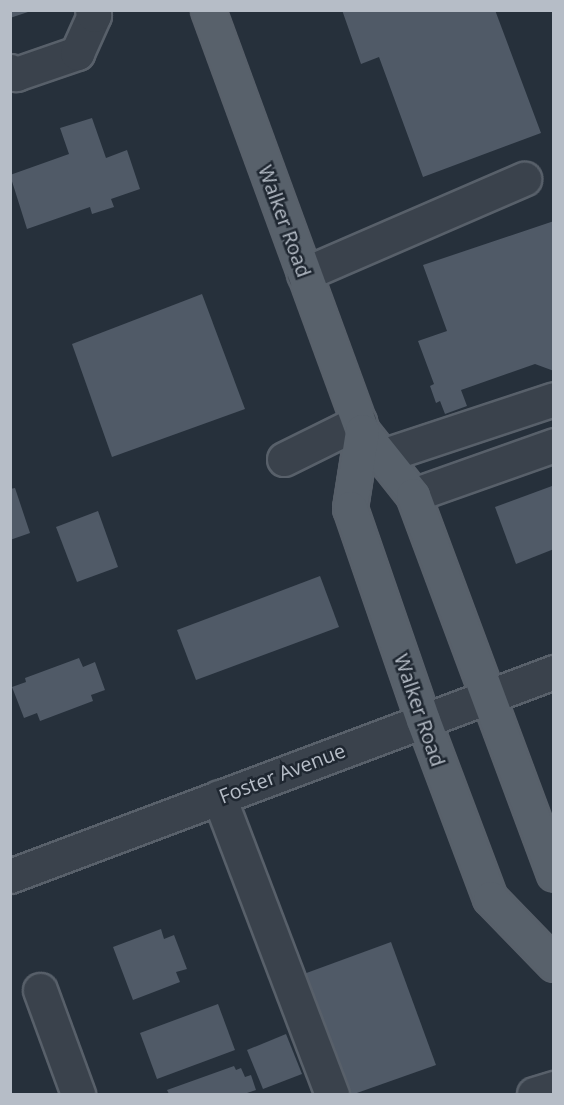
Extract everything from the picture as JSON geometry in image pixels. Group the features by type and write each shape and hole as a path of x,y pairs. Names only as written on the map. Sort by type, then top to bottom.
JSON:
{"main road":[{"name":"Walker Road","path":"208,10 360,427 413,495 554,874"},
{"name":"Walker Road","path":"360,427 350,508 423,720 490,898 554,964"}],"street":[{"path":"10,71 16,74 77,53 94,15 92,10"},
{"path":"304,274 524,179"},
{"path":"382,456 554,399"},
{"path":"284,459 360,427"},
{"path":"413,495 554,445"},
{"name":"Foster Avenue","path":"10,876 554,672"},
{"path":"219,797 333,1095"},
{"path":"40,990 78,1095"},
{"path":"534,1095 554,1088"}],"building":[{"path":"10,10 31,10 31,11 10,18"},
{"path":"342,10 495,10 541,133 423,177 379,57 361,64"},
{"path":"92,118 106,158 127,150 140,189 111,199 114,207 92,214 90,207 27,229 10,175 69,154 60,128"},
{"path":"554,221 554,371 535,364 461,390 467,406 445,414 440,401 436,403 430,386 434,384 418,341 447,331 423,265"},
{"path":"202,294 245,409 112,457 72,344"},
{"path":"552,486 554,549 516,564 495,507"},
{"path":"15,488 30,533 10,540 10,489"},
{"path":"98,511 118,567 77,582 56,527"},
{"path":"320,576 339,627 196,680 177,630"},
{"path":"79,658 83,667 95,662 105,690 91,695 93,701 40,721 37,713 24,718 12,687 26,682 25,678"},
{"path":"161,929 164,939 174,935 187,969 176,972 180,982 133,1000 113,947"},
{"path":"391,942 436,1065 354,1094 345,1094 301,975"},
{"path":"218,1004 235,1050 157,1079 140,1033"},
{"path":"286,1034 302,1074 263,1089 247,1050"},
{"path":"234,1066 236,1070 241,1068 245,1077 251,1075 256,1090 244,1094 169,1094 167,1090"}]}
